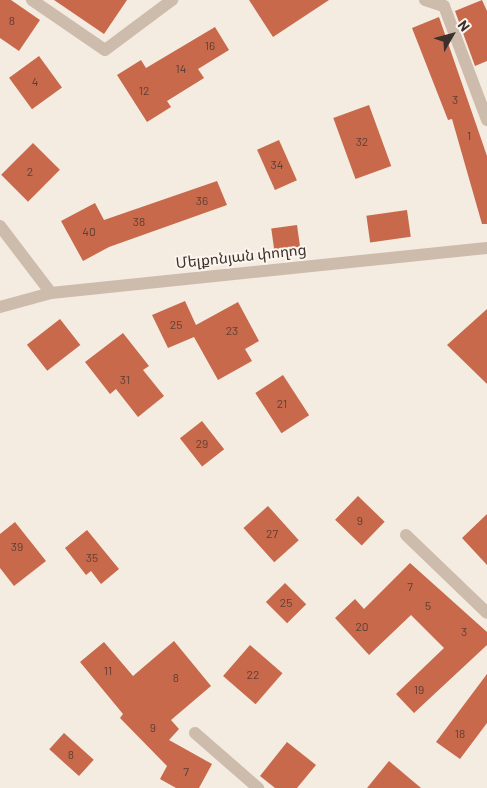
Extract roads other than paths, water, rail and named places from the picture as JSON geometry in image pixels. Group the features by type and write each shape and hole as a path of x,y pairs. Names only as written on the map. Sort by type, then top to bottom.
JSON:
{"street":[{"path":"32,0 105,50 172,0"},
{"path":"424,0 444,6 487,120"},
{"path":"0,226 51,292"},
{"name":"Մելքոնյան փողոց","path":"0,308 51,292 487,248"},
{"path":"406,535 487,613"},
{"path":"195,733 258,788"}]}
